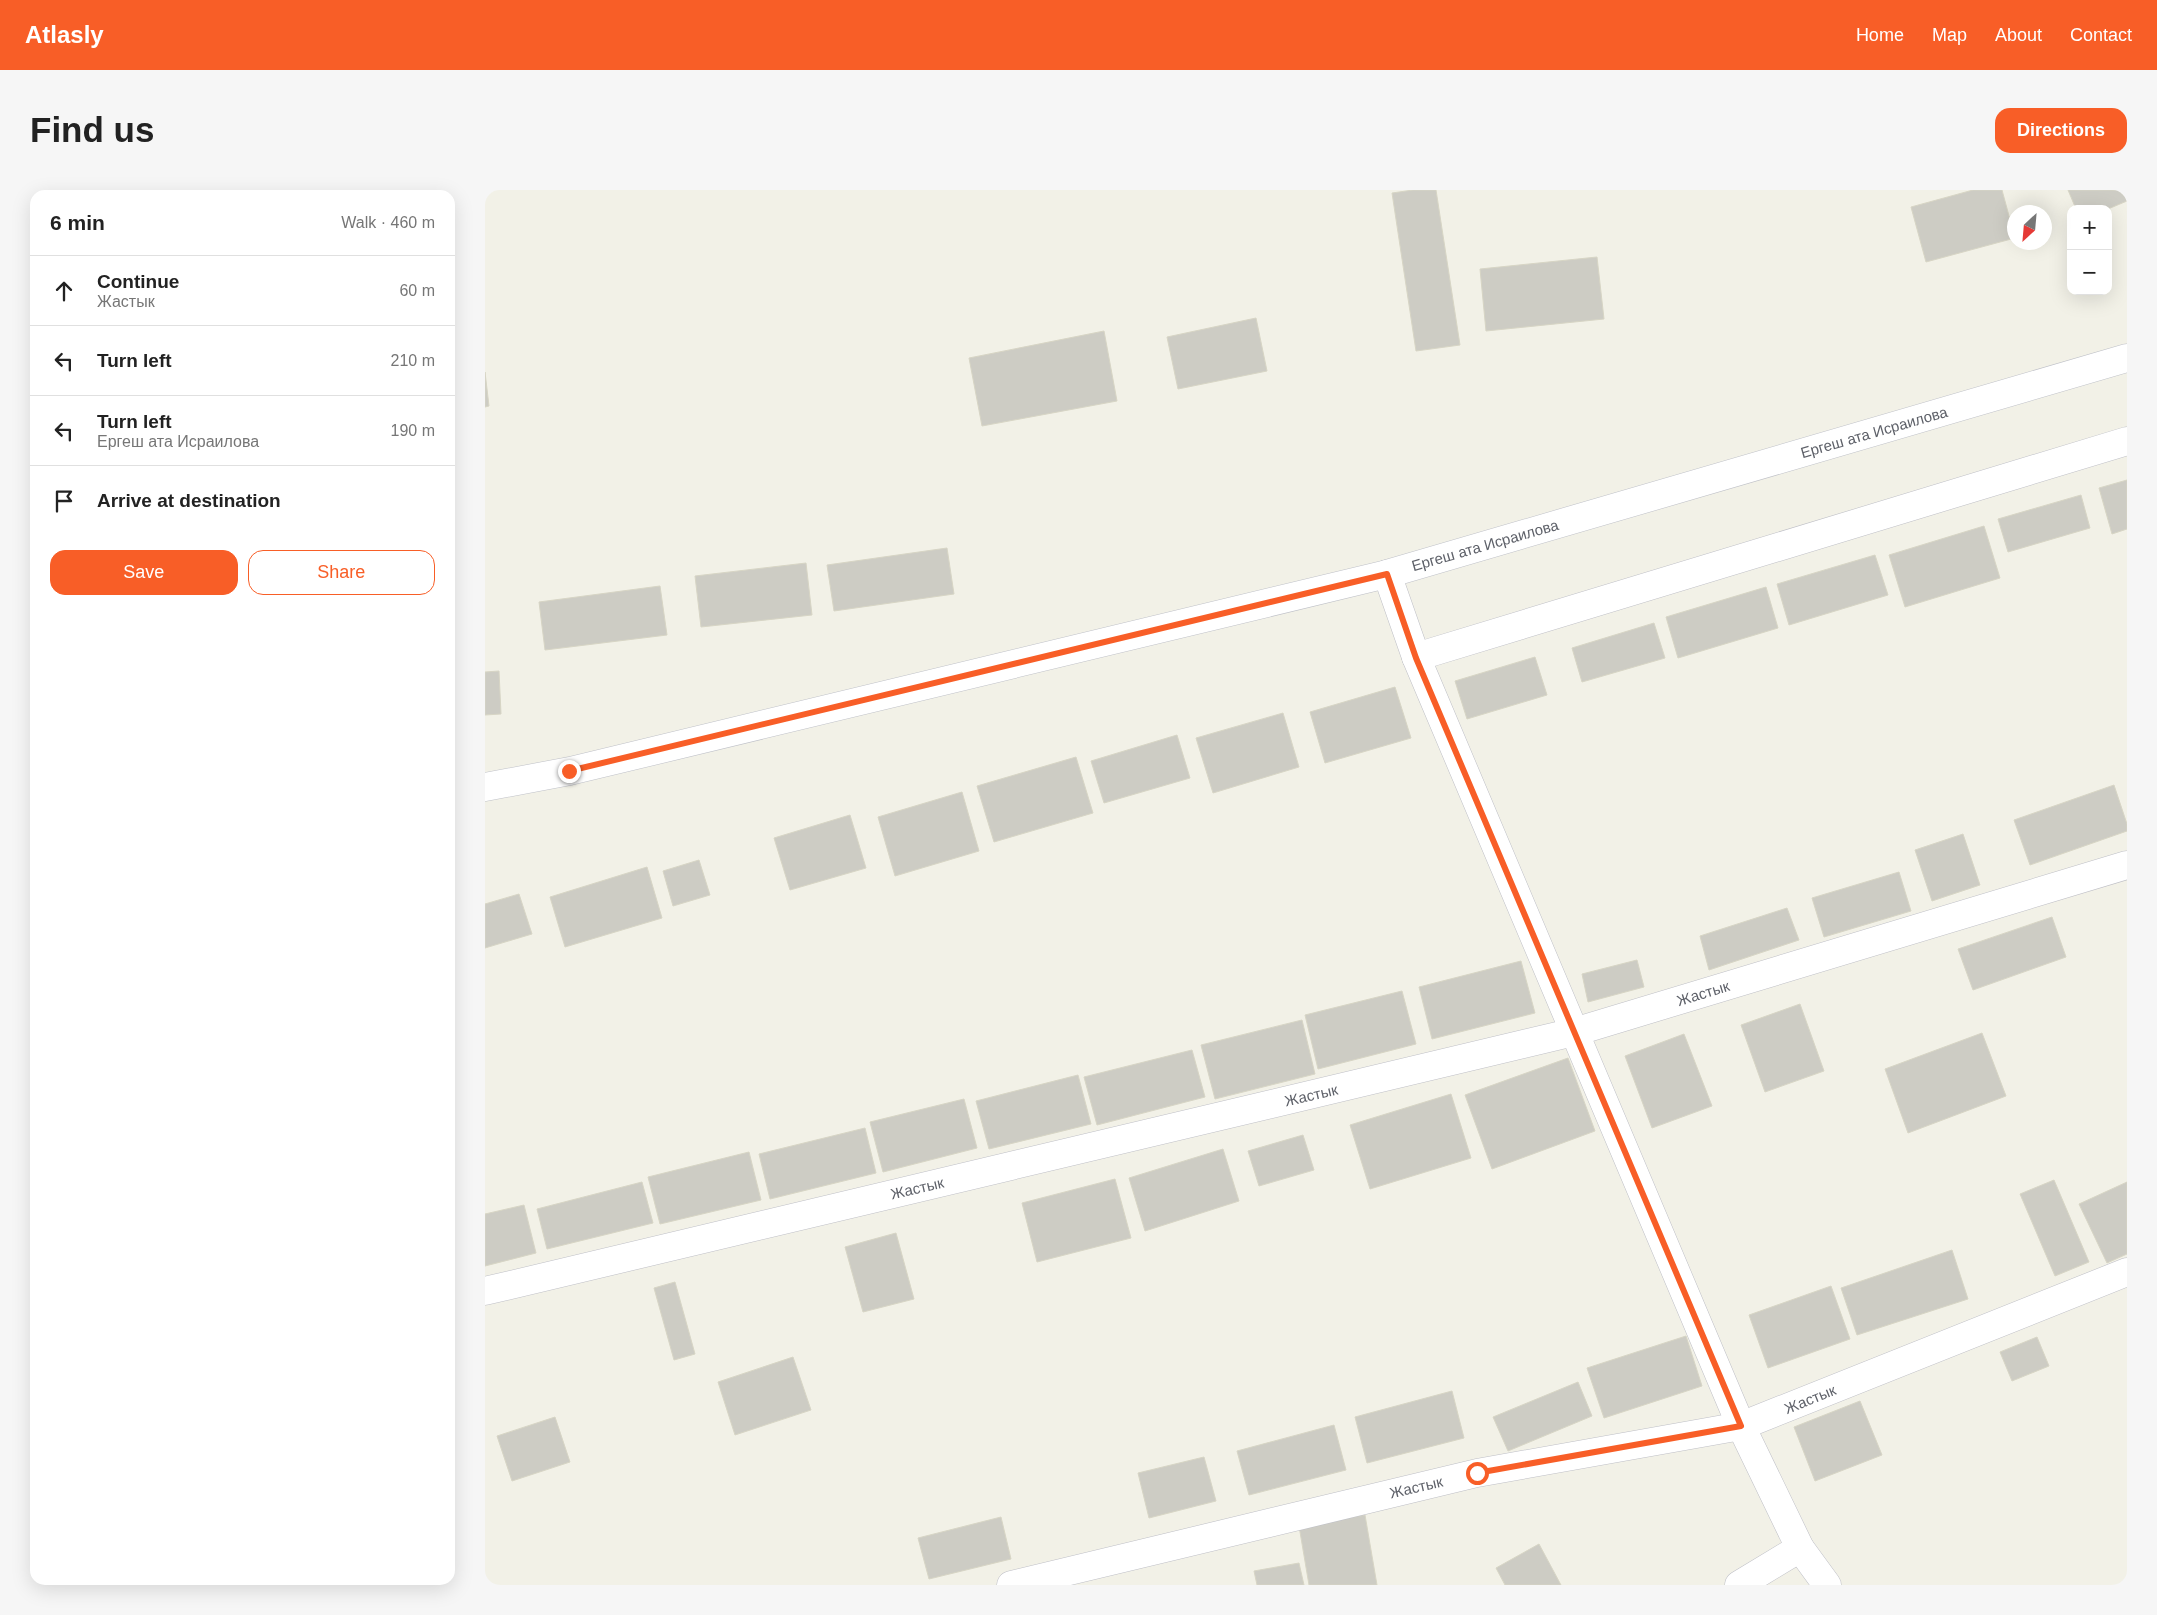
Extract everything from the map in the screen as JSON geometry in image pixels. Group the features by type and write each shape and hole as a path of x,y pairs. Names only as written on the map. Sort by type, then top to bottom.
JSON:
{"street":[{"name":"Ергеш ата Исраилова","path":"485,788 569,771 1387,574 2127,358"},
{"path":"1416,658 2127,441"},
{"path":"1387,574 1416,658 1741,1426 1800,1548 1827,1585"},
{"name":"Жастык","path":"485,1291 1574,1032 2127,865"},
{"name":"Жастык","path":"1011,1585 1477,1473 1741,1426 2127,1272"},
{"path":"1739,1585 1800,1548"}],"building":[{"path":"1413,190 1436,190 1460,345 1416,351 1392,193"},
{"path":"1973,190 2002,190 2007,208 2007,240 1926,262 1911,207"},
{"path":"2068,190 2127,190 2127,201 2112,207 2112,205 2074,205"},
{"path":"1597,257 1604,319 1486,331 1480,269"},
{"path":"1256,318 1267,371 1178,389 1167,337"},
{"path":"1104,331 1117,401 982,426 969,358"},
{"path":"485,372 489,406 485,407"},
{"path":"2127,480 2127,529 2112,534 2099,488"},
{"path":"2081,495 2090,528 2008,552 1998,519"},
{"path":"1984,526 2000,578 1905,607 1889,555"},
{"path":"947,548 954,594 834,611 827,565"},
{"path":"1875,555 1888,595 1789,625 1777,584"},
{"path":"806,563 812,615 701,627 695,576"},
{"path":"660,586 667,635 545,650 539,602"},
{"path":"1766,587 1778,628 1678,658 1666,617"},
{"path":"1654,623 1665,658 1582,682 1572,648"},
{"path":"1535,657 1547,695 1467,719 1455,681"},
{"path":"499,671 501,714 485,715 485,672"},
{"path":"1395,687 1411,738 1325,763 1310,712"},
{"path":"1283,713 1299,767 1213,793 1196,738"},
{"path":"1177,735 1190,778 1104,803 1091,761"},
{"path":"1076,757 1093,813 994,842 977,786"},
{"path":"2114,785 2127,824 2127,831 2030,865 2014,820"},
{"path":"962,792 979,851 895,876 878,817"},
{"path":"850,815 866,868 790,890 774,838"},
{"path":"1963,834 1980,885 1932,901 1915,850"},
{"path":"699,860 710,895 673,906 663,871"},
{"path":"647,867 662,918 565,947 550,897"},
{"path":"1899,872 1911,911 1824,937 1812,898"},
{"path":"519,894 532,934 485,948 485,904"},
{"path":"1787,908 1799,940 1709,970 1700,936"},
{"path":"2052,917 2066,957 1973,990 1958,949"},
{"path":"1637,960 1644,987 1588,1002 1582,974"},
{"path":"1521,961 1535,1013 1432,1039 1419,987"},
{"path":"1402,991 1416,1044 1318,1069 1305,1015"},
{"path":"1800,1004 1824,1071 1765,1092 1741,1025"},
{"path":"1302,1020 1315,1074 1215,1099 1201,1045"},
{"path":"1982,1033 2006,1096 1908,1133 1885,1069"},
{"path":"1684,1034 1712,1106 1652,1128 1625,1056"},
{"path":"1192,1050 1205,1097 1097,1125 1084,1077"},
{"path":"1568,1058 1595,1131 1492,1169 1465,1095"},
{"path":"1078,1075 1091,1124 989,1149 976,1101"},
{"path":"1451,1094 1471,1158 1370,1189 1350,1125"},
{"path":"964,1099 977,1148 883,1172 870,1122"},
{"path":"865,1128 876,1173 770,1199 759,1154"},
{"path":"1303,1135 1314,1170 1259,1186 1248,1151"},
{"path":"1223,1149 1239,1201 1145,1231 1129,1178"},
{"path":"749,1152 761,1200 660,1224 648,1177"},
{"path":"1115,1179 1131,1238 1037,1262 1022,1203"},
{"path":"2054,1180 2089,1262 2055,1276 2020,1194"},
{"path":"642,1182 653,1223 547,1249 537,1209"},
{"path":"2127,1182 2127,1254 2107,1263 2079,1204"},
{"path":"524,1205 536,1253 485,1266 485,1214"},
{"path":"896,1233 914,1299 863,1312 845,1247"},
{"path":"1952,1250 1968,1299 1857,1335 1841,1288"},
{"path":"675,1282 695,1354 674,1360 654,1288"},
{"path":"1831,1286 1850,1339 1768,1368 1749,1315"},
{"path":"1686,1336 1702,1386 1604,1418 1587,1368"},
{"path":"2037,1337 2049,1366 2012,1381 2000,1352"},
{"path":"793,1357 811,1410 735,1435 718,1382"},
{"path":"1578,1382 1592,1416 1508,1451 1493,1417"},
{"path":"1452,1391 1464,1438 1367,1463 1355,1417"},
{"path":"1860,1401 1882,1455 1815,1481 1794,1427"},
{"path":"555,1417 570,1462 512,1481 497,1436"},
{"path":"1334,1425 1346,1470 1249,1495 1237,1451"},
{"path":"1204,1457 1216,1501 1149,1518 1138,1473"},
{"path":"1365,1515 1377,1585 1309,1585 1299,1526"},
{"path":"1001,1517 1011,1559 929,1579 918,1538"},
{"path":"1539,1544 1561,1585 1505,1585 1496,1568"},
{"path":"1299,1563 1304,1585 1257,1585 1254,1571"}],"route":[{"path":"569,771 1387,574 1416,658 1741,1426 1477,1473"}]}
